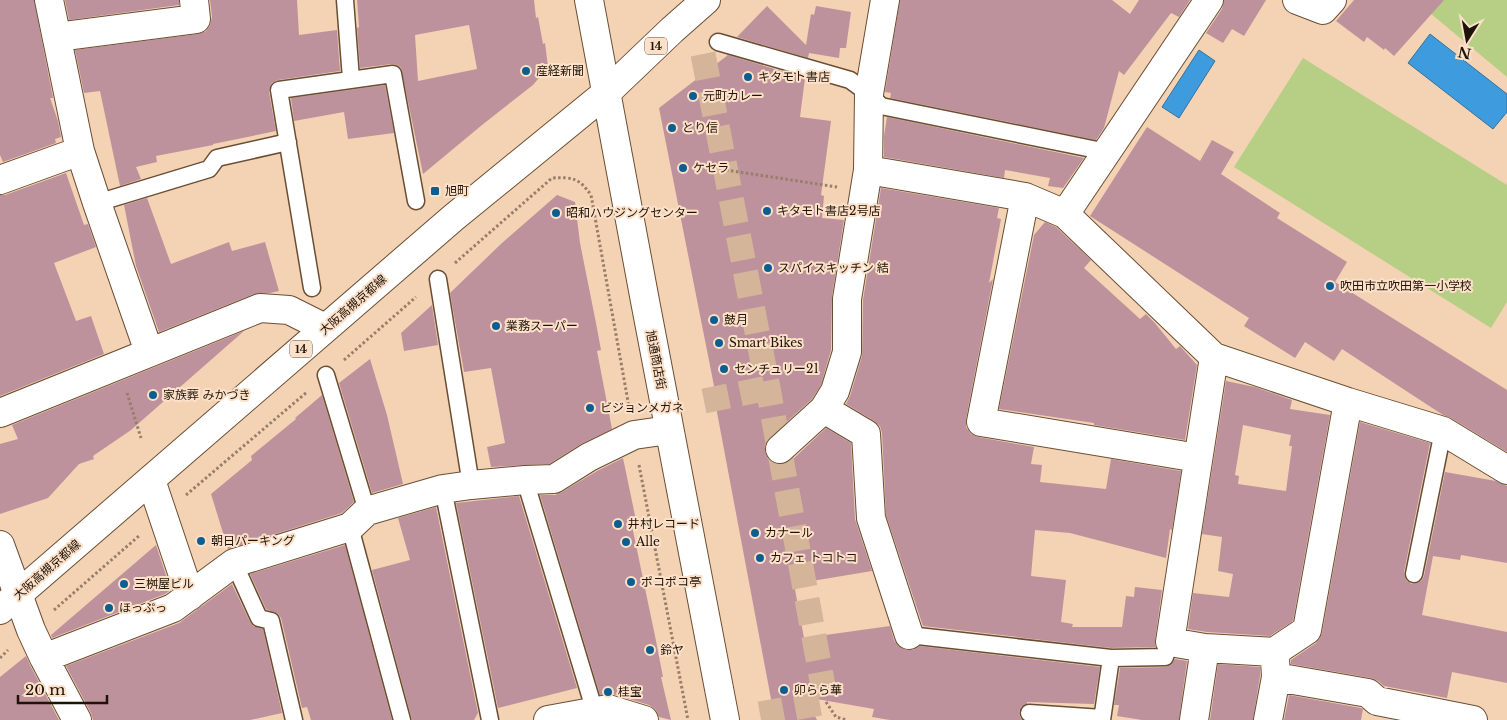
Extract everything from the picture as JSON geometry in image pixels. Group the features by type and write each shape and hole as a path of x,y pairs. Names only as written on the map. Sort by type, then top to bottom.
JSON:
{"street":[{"path":"49,0 80,151 149,352"},
{"path":"56,37 196,20 194,0"},
{"name":"旭通商店街","path":"589,0 725,720"},
{"name":"大阪高槻京都線","path":"9,603 325,328 461,212 606,93 706,0"},
{"path":"780,449 824,410 835,391 847,352 847,299 866,180 869,94 885,0"},
{"path":"1065,214 1209,0"},
{"path":"1297,0 1323,10 1332,0"},
{"path":"0,180 80,151"},
{"path":"866,180 1025,197 1065,214 1214,357 1348,402 1443,431 1507,470"},
{"path":"1025,197 981,422 1198,458"},
{"path":"0,413 260,308 289,310 325,328"},
{"path":"1214,357 1170,642 1205,648 1275,665 1368,693 1375,711 1473,720"},
{"path":"1268,720 1275,665 1307,630 1348,402"},
{"path":"824,410 866,434 871,518 909,635"},
{"path":"44,658 173,608 234,563 442,489 471,484 554,480 589,457 634,435 669,430"},
{"path":"151,480 190,596"},
{"path":"0,545 9,603 31,630 77,720"},
{"path":"1194,720 1205,648"},
{"path":"548,720 608,709 644,720"}],"lane":[{"path":"346,0 351,79"},
{"path":"718,42 850,80 882,106 1107,152"},
{"path":"312,288 279,90 393,74 416,201"},
{"path":"97,204 210,169 217,158 288,142"},
{"path":"438,279 471,484"},
{"path":"326,375 402,720"},
{"path":"1414,574 1443,431"},
{"path":"525,480 595,712"},
{"path":"442,489 490,720"},
{"path":"234,563 259,618 271,621 294,720"},
{"path":"909,635 1111,658 1165,657 1170,642"},
{"path":"1029,712 1102,719 1111,658"}],"path":[{"path":"726,170 866,180"},
{"path":"0,658 552,178"},
{"path":"119,365 141,438"},
{"path":"826,702 836,717 847,720"}],"green space":[{"path":"1431,0 1507,0 1507,77 1424,8"},
{"path":"1303,58 1507,185 1507,302 1491,328 1234,167"}],"water":[{"path":"1430,34 1507,94 1507,112 1493,129 1408,63"},
{"path":"1199,50 1215,61 1179,118 1162,107"}],"building":[{"path":"0,0 34,0 53,98 50,98 61,137 55,139 56,143 3,162 0,155"},
{"path":"65,0 179,0 179,5 69,20"},
{"path":"210,0 297,0 299,35 337,30 340,71 278,80 272,83 269,92 276,131 156,156 157,162 136,167 141,179 120,186 100,91 84,93 75,50 198,34 206,31 210,25 212,17"},
{"path":"357,0 534,0 536,18 538,17 543,44 545,43 548,67 533,85 423,174 401,68 392,64 360,68 357,28 359,27","holes":["469,25 477,69 418,81 415,35"]},
{"path":"900,0 1112,0 1130,14 1139,0 1190,0 1179,17 1171,13 1124,75 1119,71 1104,128 1096,140 890,98 891,93 885,92"},
{"path":"1224,0 1266,0 1244,36 1232,29 1223,43 1206,33 1222,9"},
{"path":"1354,0 1444,0 1394,56 1367,37 1364,42 1336,21"},
{"path":"767,6 806,45 811,14 814,15 816,6 851,12 846,48 840,48 839,58 809,53 808,58 737,37"},
{"path":"728,55 805,78 800,117 831,121 821,195 824,196 822,218 844,220 832,296 831,350 821,385 812,399 769,438 765,445 765,452 768,459 775,464 784,464 791,461 826,428 851,443 855,519 872,571 794,584 804,638 890,626 898,646 906,650 913,650 919,646 1100,667 1094,704 1027,702 1027,704 1021,707 1019,712 1022,720 890,720 872,717 874,709 805,697 817,720 775,720 716,407 718,406 659,108"},
{"path":"385,85 394,133 348,139 344,112 294,121 291,98"},
{"path":"887,117 1084,158 1063,188 1048,186 1050,178 1005,170 1004,178 884,157 884,136"},
{"path":"1147,127 1200,161 1212,140 1234,152 1221,174 1280,213 1277,218 1347,262 1335,282 1507,390 1507,452 1443,415 1342,349 1334,361 1305,342 1295,358 1244,326 1249,318 1090,216"},
{"path":"66,173 84,225 88,224 96,247 54,263 76,321 91,316 104,354 0,396 0,195 5,195"},
{"path":"881,188 999,208 997,218 1001,219 989,283 993,279 966,419 966,427 971,434 978,437 1034,447 1031,464 1042,465 1040,482 1106,489 1111,459 1181,471 1166,558 1070,533 1035,530 1031,576 1066,580 1061,622 1073,624 1072,627 1122,627 1126,596 1134,597 1135,587 1162,590 1155,647 1111,648 923,626 886,515 882,433 880,426 846,404 862,356 863,300"},
{"path":"557,195 575,202 580,243 601,350 597,351 612,429 581,444 549,464 491,467 487,447 505,443 491,368 464,372 450,293 502,243"},
{"path":"147,198 171,264 229,242 232,251 265,242 279,291 254,294 159,332 136,266 124,205"},
{"path":"1045,222 1056,227 1091,260 1084,268 1140,319 1146,314 1176,349 1180,346 1197,365 1185,440 1094,425 1094,423 999,409 1034,235"},
{"path":"432,305 438,345 404,351 401,333"},
{"path":"244,331 131,430 93,456 94,459 79,464 48,498 0,514 0,444 18,439 12,425"},
{"path":"370,359 387,415 403,484 372,493 339,383"},
{"path":"1226,381 1255,387 1292,400 1290,409 1330,415 1293,621 1270,636 1188,629 1193,593 1229,597 1233,574 1218,571 1222,537 1202,534","holes":["1243,425 1291,435 1289,446 1292,446 1286,491 1238,484 1239,476 1235,475"]},
{"path":"322,395 354,502 342,513 228,549 211,494 252,460 251,456"},
{"path":"1360,422 1430,443 1404,572 1407,581 1412,584 1418,583 1424,576 1445,472 1496,481 1507,486 1507,563 1461,555 1460,560 1433,556 1422,615 1507,632 1507,683 1452,672 1447,698 1384,686 1371,678 1291,664 1291,660 1316,643 1322,633"},
{"path":"623,458 637,525 632,526 671,720 659,717 656,710 649,705 613,694 600,695 540,495 555,495 562,492"},
{"path":"519,496 577,688 498,708 456,503"},
{"path":"436,507 478,713 474,720 412,720 372,570 410,560 398,518"},
{"name":"三桝屋ビル","path":"156,545 171,590 52,638 51,635"},
{"path":"345,545 392,720 311,720 307,707 302,708 281,618 278,614 266,609 250,574"},
{"path":"232,584 250,622 253,626 263,629 282,713 250,720 93,720 66,666 179,623"},
{"path":"26,656 59,720 0,720 0,677"},
{"path":"1175,659 1187,661 1179,720 1142,720 1117,716 1119,705 1114,705 1120,668 1165,667 1171,665"},
{"path":"1218,664 1260,667 1253,720 1210,720"},
{"path":"1289,695 1361,708 1363,709 1361,720 1284,720"}],"tunnel":[{"path":"703,54 768,388 826,702 760,714"},
{"path":"704,401 768,388"}],"place":[{"name":"産経新聞","path":"526,71"},
{"name":"キタモト書店","path":"748,77"},
{"name":"元町カレー","path":"693,96"},
{"name":"とり信","path":"672,128"},
{"name":"ケセラ","path":"683,168"},
{"name":"旭町","path":"435,191"},
{"name":"キタモト書店2号店","path":"767,211"},
{"name":"昭和ハウジングセンター","path":"556,213"},
{"name":"スパイスキッチン 結","path":"768,268"},
{"name":"吹田市立吹田第一小学校","path":"1330,286"},
{"name":"鼓月","path":"714,320"},
{"name":"業務スーパー","path":"496,326"},
{"name":"Smart Bikes","path":"719,343"},
{"name":"センチュリー21","path":"724,369"},
{"name":"家族葬 みかづき","path":"153,395"},
{"name":"ビジョンメガネ","path":"590,408"},
{"name":"井村レコード","path":"618,524"},
{"name":"カナール","path":"755,533"},
{"name":"朝日パーキング","path":"201,541"},
{"name":"Alle","path":"626,542"},
{"name":"カフェ トコトコ","path":"760,558"},
{"name":"ポコポコ亭","path":"631,582"},
{"name":"三桝屋ビル","path":"124,584"},
{"name":"ほっぷっ","path":"109,608"},
{"name":"鈴ヤ","path":"650,650"},
{"name":"卯らら華","path":"784,690"},
{"name":"桂宝","path":"608,692"}]}
